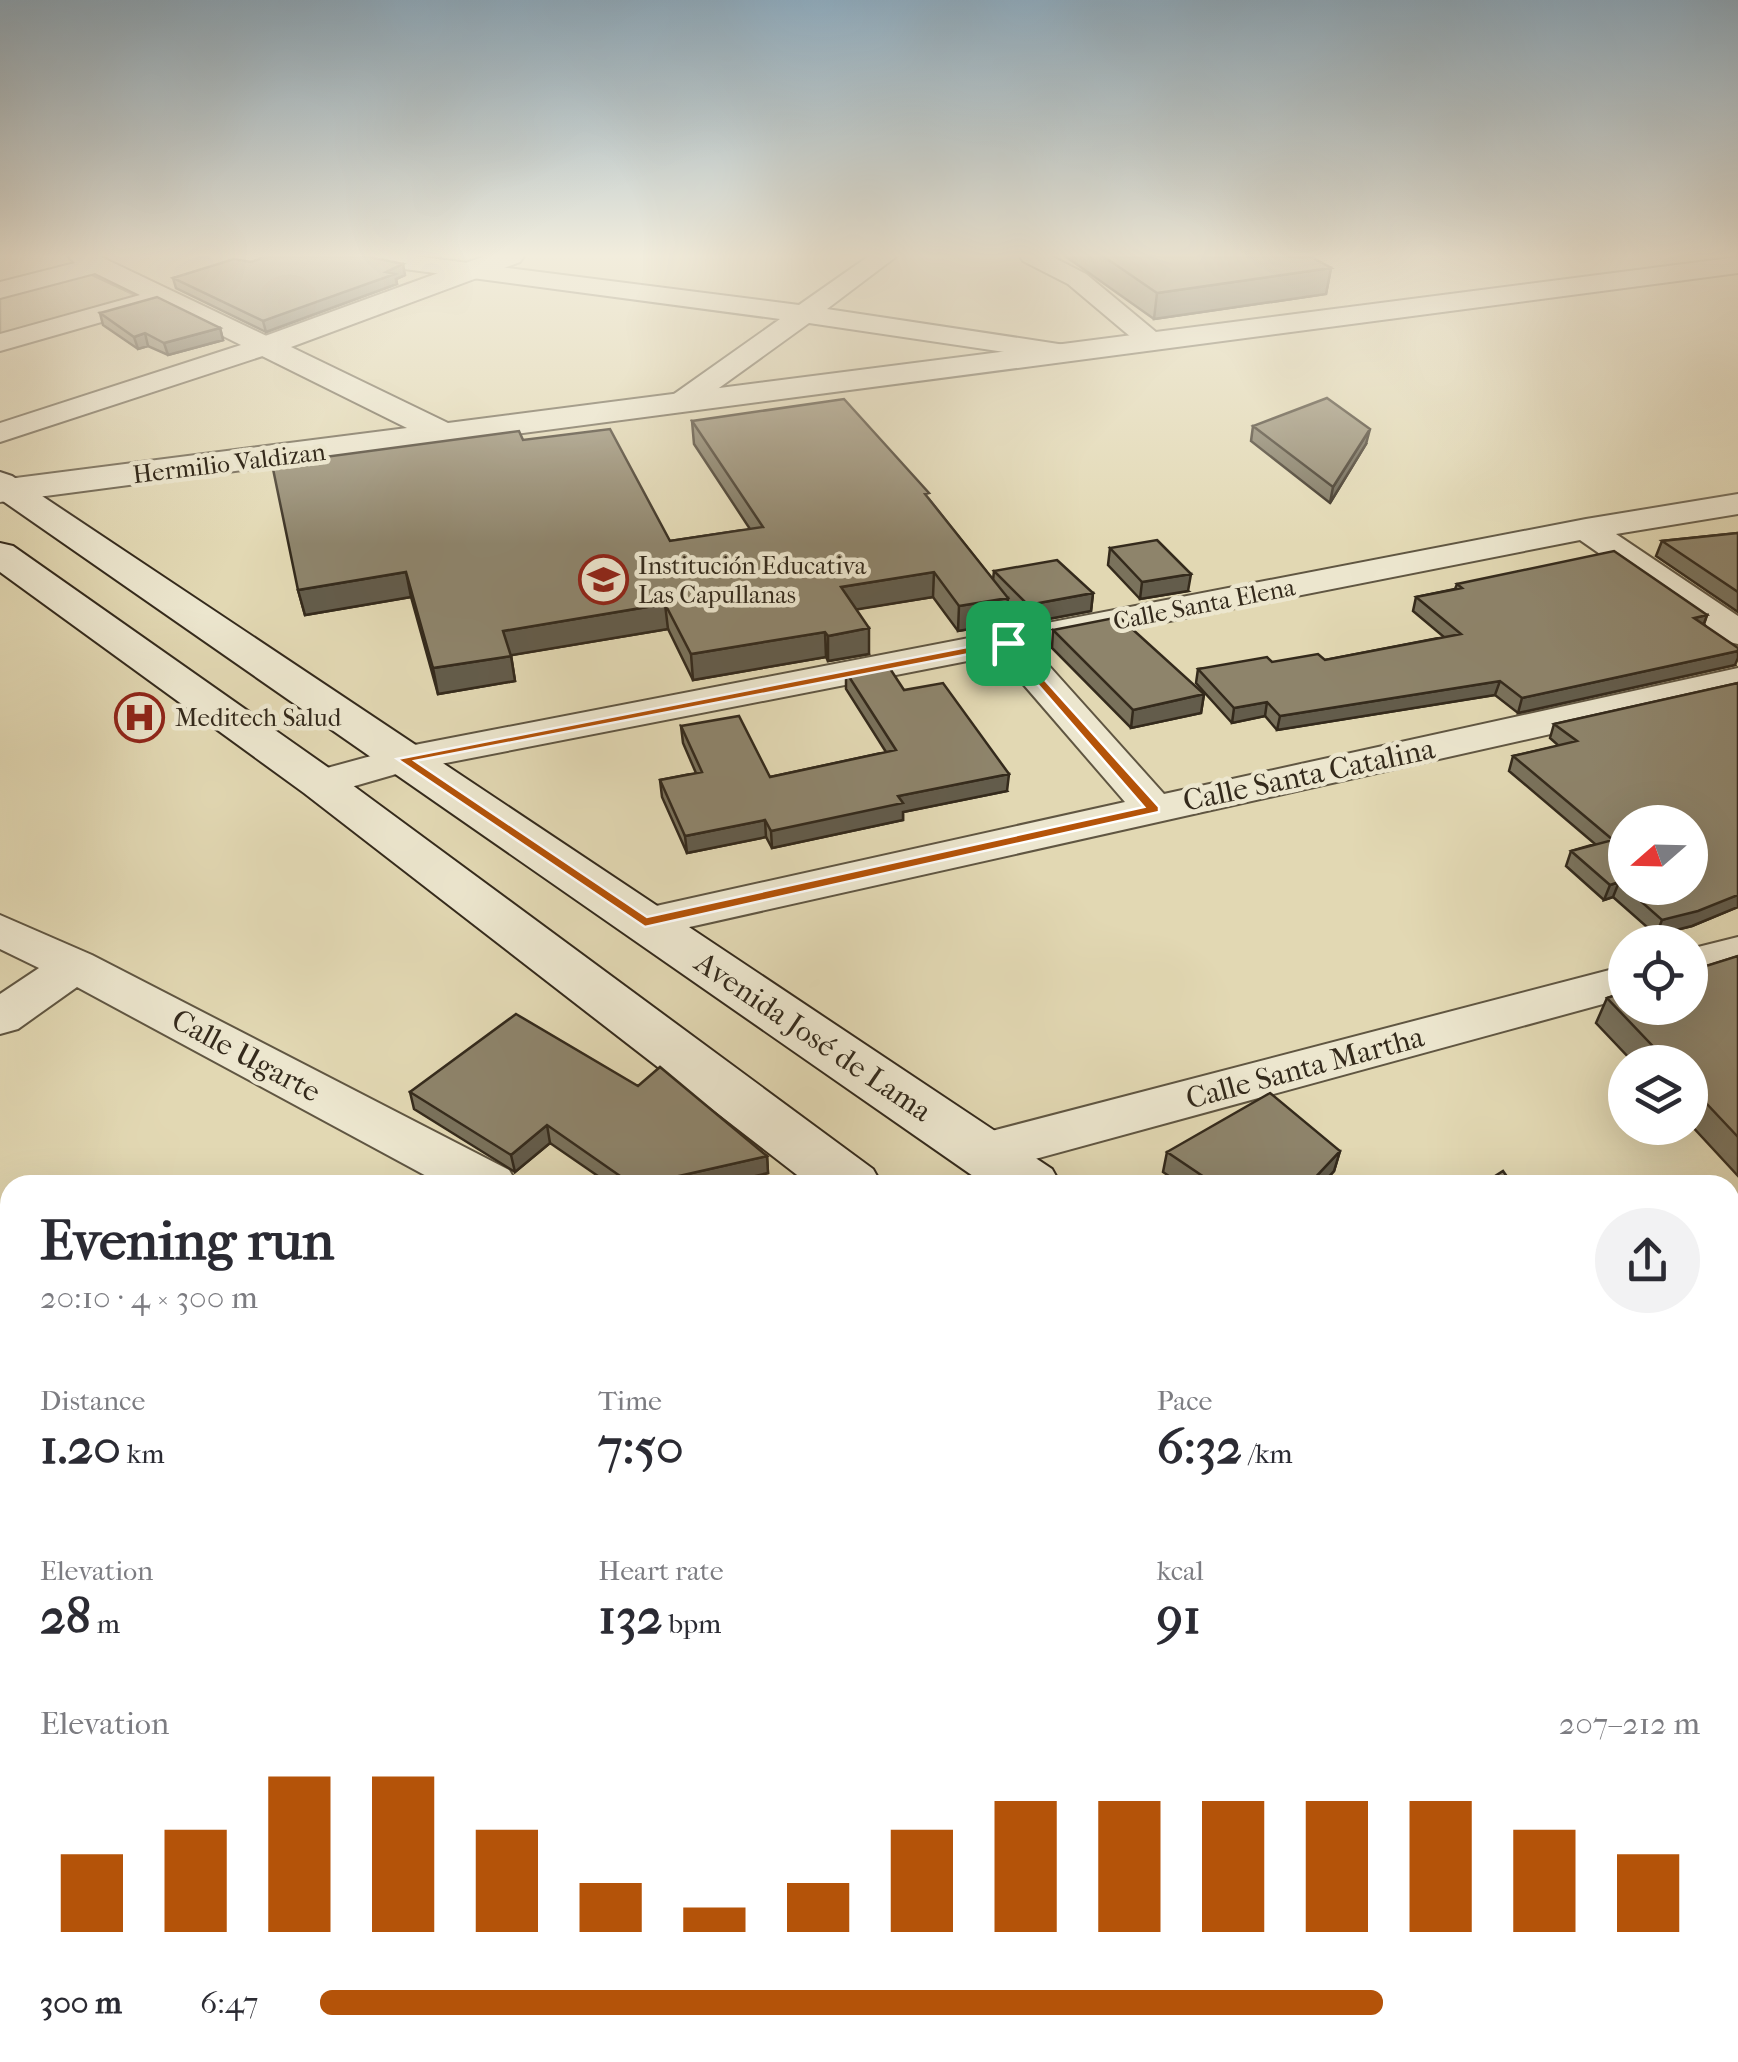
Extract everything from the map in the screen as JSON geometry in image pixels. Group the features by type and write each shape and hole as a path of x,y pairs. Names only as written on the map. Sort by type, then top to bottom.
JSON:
{"street":[{"path":"0,433 246,352"},
{"path":"278,352 446,435"},
{"path":"677,404 750,352"},
{"path":"1054,352 1066,354"},
{"name":"Hermilio Valdizan","path":"4,488 1079,352"},
{"name":"Avenida José de Lama","path":"4,488 1016,1175"},
{"name":"Calle Santa Elena","path":"320,784 404,759 1586,529 1738,504"},
{"path":"1586,529 1738,633"},
{"path":"0,554 320,784 839,1175"},
{"path":"1008,643 1154,810"},
{"name":"Calle Santa Catalina","path":"645,922 1738,680"},
{"name":"Calle Ugarte","path":"0,930 471,1175"},
{"path":"1708,960 1738,952"},
{"path":"0,1017 75,966"},
{"name":"Calle Santa Martha","path":"984,1154 1608,987"}],"building":[{"path":"1327,398 1370,429 1333,487 1253,426"},
{"path":"844,399 929,493 925,494 1008,598 959,606 934,572 841,587 869,628 691,654 665,604 503,631 511,656 433,668 406,572 298,590 272,464 519,431 523,440 610,429 670,541 763,527 692,421"},
{"path":"1738,533 1738,592 1662,541"},
{"path":"1157,540 1191,574 1142,582 1110,548"},
{"path":"1614,551 1707,615 1694,618 1738,651 1522,698 1500,681 1280,716 1267,702 1234,708 1198,669 1267,657 1272,662 1318,654 1325,660 1461,634 1416,597 1462,588 1457,584"},
{"path":"1057,560 1093,593 1028,605 994,571"},
{"path":"1119,617 1204,694 1133,710 1053,630"},
{"path":"887,664 904,690 943,683 1009,774 898,796 903,803 771,831 765,820 685,836 660,780 702,772 681,726 739,716 770,777 896,750 846,672"},
{"path":"1738,683 1738,895 1698,911 1662,920 1645,905 1708,905 1708,805 1608,805 1608,836 1513,756 1577,741 1554,724"},
{"path":"1608,841 1608,883 1571,851"},
{"path":"1738,956 1738,1137 1708,1105 1708,1045 1652,1045 1633,1025 1708,1025 1708,965"},
{"path":"516,1014 638,1086 660,1067 767,1156 683,1175 619,1175 547,1125 511,1155 410,1092"},
{"path":"1270,1093 1340,1151 1317,1175 1201,1175 1167,1152"}],"place":[{"name":"Institución Educativa Las Capullanas","path":"603,579"},
{"name":"Meditech Salud","path":"140,717"}],"route":[{"path":"1008,643 1154,810 645,922 404,759 887,666 1008,643"}]}
